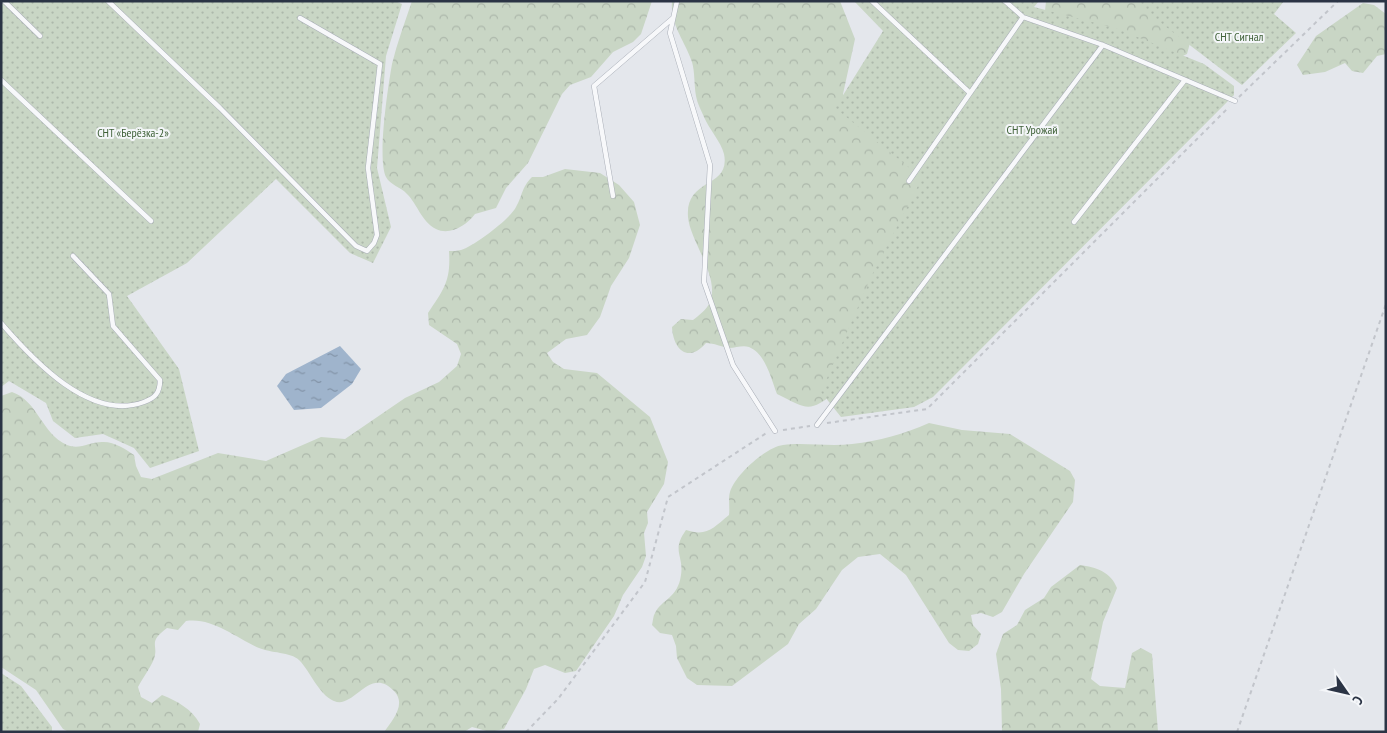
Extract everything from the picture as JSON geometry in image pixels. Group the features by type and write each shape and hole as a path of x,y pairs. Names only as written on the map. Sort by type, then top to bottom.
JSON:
{"lane":[{"path":"4,1 40,36"},
{"path":"108,1 220,108 356,246 367,250 374,243 377,235 368,168 380,64 300,18"},
{"path":"677,1 670,34 710,165 704,282 733,365 775,431"},
{"path":"872,1 970,93"},
{"path":"1005,1 1023,17 1104,45 1235,102"},
{"path":"909,181 1023,17"},
{"path":"613,196 594,86 673,18"},
{"path":"818,425 1104,45"},
{"path":"1,80 151,221"},
{"path":"1074,222 1185,80"},
{"path":"1,323 22,348 75,392 92,400 131,407 153,398 160,389 160,380 113,326 109,294 73,256"}],"path":[{"path":"526,732 558,699 645,582 668,497 764,432 928,409 1338,1"},
{"path":"1237,732 1386,304"}],"green space":[{"name":"СНТ «Берёзка-2»","path":"1,1 395,1 402,4 386,56 377,168 391,227 373,263 350,253 276,179 187,263 127,296 179,369 199,451 150,468 134,448 103,434 75,438 53,421 46,403 9,381 1,387"},
{"path":"412,1 652,1 641,34 633,42 613,52 591,77 570,85 562,94 528,163 506,188 496,208 475,214 468,222 458,228 441,231 431,226 411,198 388,180 384,168 384,122 392,64"},
{"path":"672,1 840,1 855,39 843,94 844,105 930,177 837,391 813,406 802,406 777,394 764,361 755,350 749,347 729,348 706,343 699,349 688,353 678,347 675,342 672,327 681,319 693,320 697,317 708,306 712,294 709,272 690,227 688,217 689,204 693,195 721,173 724,165 724,154 718,140 706,122 697,101 692,62 673,18"},
{"name":"СНТ Урожай","path":"854,1 1039,1 1034,7 1115,28 1204,64 1234,86 1234,95 933,397 914,407 841,417 821,392 871,277 922,178 835,108 883,31"},
{"path":"1046,1 1152,1 1190,43 1187,54 1165,64 1045,11"},
{"name":"СНТ Сигнал","path":"1132,1 1284,1 1274,14 1296,33 1242,85"},
{"path":"1363,3 1374,5 1386,14 1386,54 1377,56 1363,73 1352,71 1345,63 1325,72 1303,75 1297,65 1316,36"},
{"path":"565,169 600,173 619,185 634,202 640,225 629,258 611,286 600,317 587,335 566,339 547,353 553,362 564,369 597,373 650,417 668,462 664,484 647,512 648,523 644,533 646,556 642,567 623,595 614,616 576,671 565,673 545,665 534,669 526,689 504,729 490,732 472,727 464,732 384,732 399,707 398,696 385,684 369,685 348,700 334,701 323,693 295,657 259,648 224,629 205,622 186,621 178,630 167,628 157,637 155,640 154,659 138,687 141,697 152,703 162,695 184,706 200,724 198,732 69,732 63,729 36,690 1,667 1,396 12,392 21,396 28,402 51,433 67,445 76,447 106,442 123,448 134,455 141,477 152,479 218,453 266,461 321,437 345,439 405,398 439,382 457,366 461,354 457,344 429,325 428,313 445,284 449,270 449,251 467,247 483,238 499,225 516,207 524,188 532,177 543,177"},
{"path":"929,423 962,430 1010,434 1070,471 1075,480 1073,502 1024,574 1002,612 993,617 981,613 971,615 973,625 981,634 978,644 969,651 958,650 949,643 906,575 880,554 858,557 842,570 816,609 799,624 788,644 732,686 697,685 687,678 677,658 676,646 672,635 660,633 652,625 658,608 677,589 681,575 679,543 686,530 705,532 729,515 729,497 733,485 744,470 760,456 776,447 791,444 843,445 862,443 891,436"},
{"path":"1080,565 1092,567 1107,574 1117,588 1103,622 1091,679 1100,686 1125,688 1132,653 1141,648 1152,654 1158,732 1002,732 1001,689 996,654 1003,634 1017,625 1025,610 1044,598 1051,587"},
{"path":"1,673 21,686 52,727 52,732 1,732"}],"water":[{"path":"340,346 361,369 352,384 321,408 294,410 277,386 286,374"}]}
